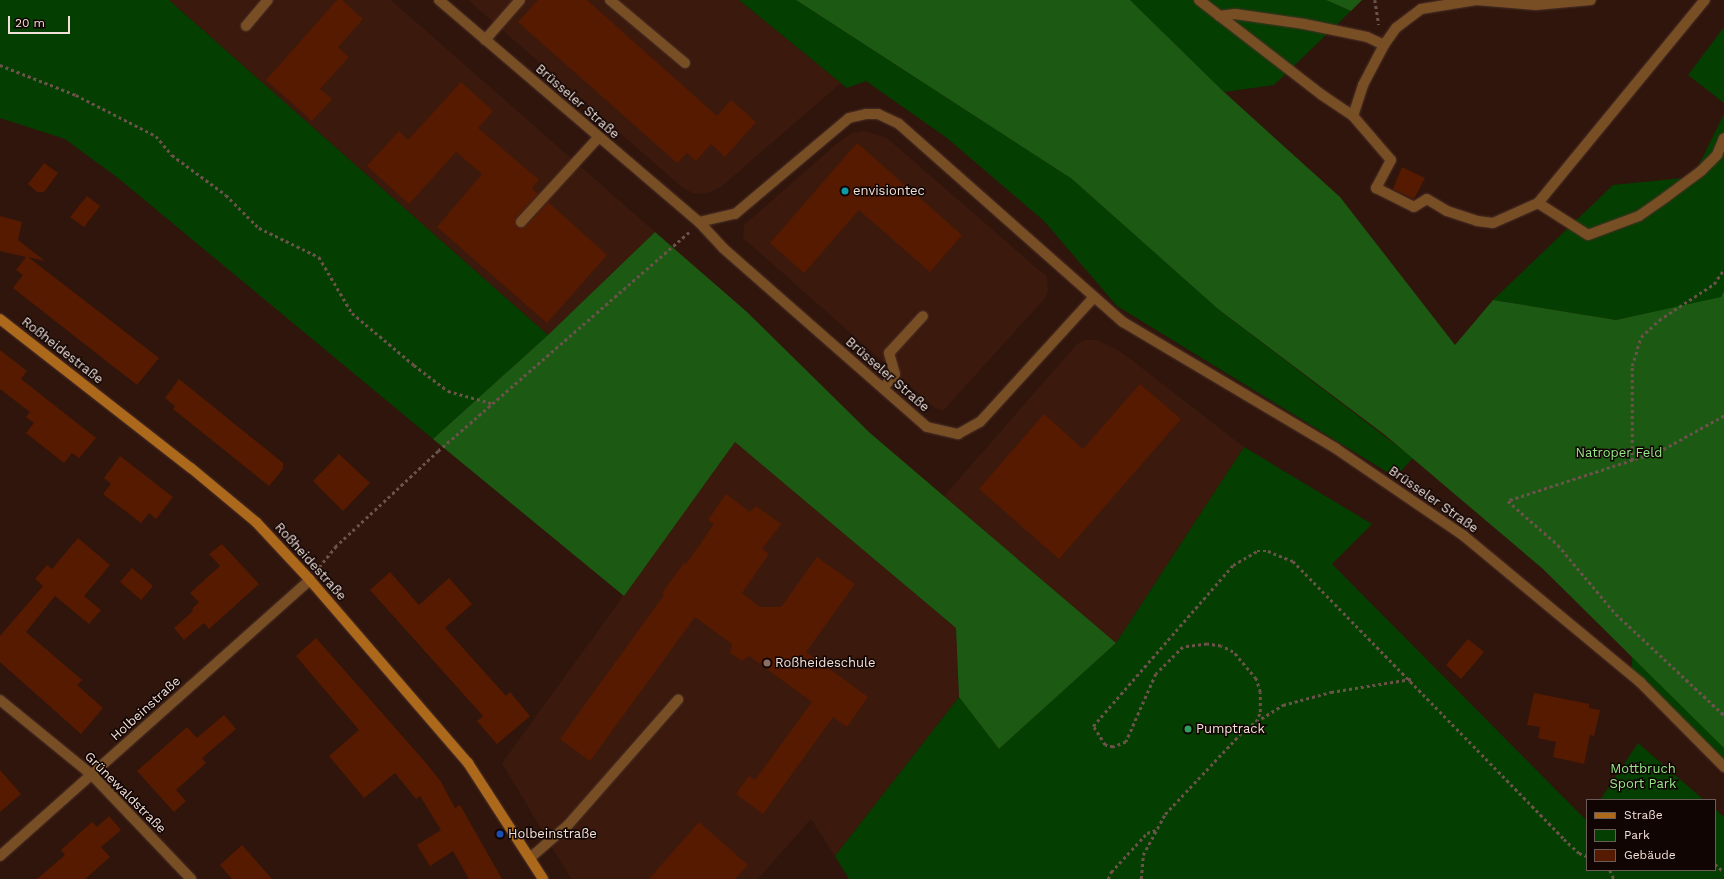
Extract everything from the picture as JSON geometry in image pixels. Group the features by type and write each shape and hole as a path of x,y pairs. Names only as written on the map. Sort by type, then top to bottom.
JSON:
{"street":[{"path":"246,26 268,0"},
{"name":"Brüsseler Straße","path":"439,0 598,138 700,222 723,248 927,427 958,434 980,422 1094,297"},
{"path":"485,40 520,0"},
{"path":"610,0 685,63"},
{"path":"1199,0 1218,16 1353,116 1391,160 1376,188 1414,207 1427,199 1447,211 1477,221 1493,223 1538,202 1705,0"},
{"path":"1353,116 1362,85 1384,45 1396,28 1421,9 1476,0 1536,5 1591,0"},
{"path":"1218,16 1235,14 1304,24 1367,37 1384,45"},
{"name":"Brüsseler Straße","path":"700,222 735,214 849,118 866,114 878,114 899,124 1123,322 1335,448 1464,536 1640,682 1724,768"},
{"path":"522,222 598,138"},
{"path":"1538,202 1588,235 1639,216 1666,197 1701,171 1717,155 1724,138"},
{"path":"883,388 895,374 889,353 923,316"},
{"name":"Roßheidestraße","path":"0,319 191,468 256,522 310,580 468,763 543,879"},
{"name":"Holbeinstraße","path":"0,856 310,580"},
{"name":"Grünewaldstraße","path":"0,700 92,775 190,879"},
{"path":"530,858 568,825 678,700"}],"path":[{"path":"1375,0 1384,45"},
{"path":"0,65 76,95 156,136 172,155 226,195 259,228 319,257 352,313 414,365 448,391 491,403"},
{"path":"310,580 335,547 491,403 700,222"},
{"path":"1632,461 1632,366 1641,337 1659,320 1714,284 1724,269"},
{"path":"1724,416 1661,451 1508,501 1558,545 1616,614 1724,715"},
{"path":"1256,722 1260,712 1260,692 1256,679 1233,652 1221,646 1207,644 1184,647 1156,674 1126,742 1113,747 1105,745 1093,726 1223,575 1233,565 1257,551 1279,553 1293,561 1411,679 1564,839 1579,853 1586,856"},
{"path":"1141,879 1143,855 1165,814 1195,781 1256,722 1283,706 1331,692 1411,679"},
{"path":"1108,879 1111,872 1147,833 1157,830"},
{"path":"1716,865 1724,872"}],"shaded area":[{"path":"169,0 391,0 655,232 548,335"},
{"path":"468,0 739,0 841,83 721,187 705,194 693,193 684,189"},
{"path":"865,131 887,138 1047,277 1048,291 1046,297 943,411 935,408 743,238 744,225 835,145 852,133"},
{"path":"1085,340 1096,340 1120,351 1244,447 1116,643 944,496 1077,344"},
{"name":"Roßheideschule","path":"735,442 956,628 959,697 835,856 811,819 758,879 571,879 502,763"}],"green space":[{"path":"0,0 169,0 548,335 433,439 118,178 65,139 0,118"},
{"path":"739,0 796,0 1072,179 1218,309 1413,458 1395,477 1117,306 1044,221 947,138 866,81 847,88"},
{"name":"Natroper Feld","path":"796,0 1130,0 1224,92 1340,197 1455,345 1493,300 1616,320 1721,297 1724,291 1724,748 1543,569 1385,435 1218,309 1072,179"},
{"path":"1130,0 1326,0 1351,11 1274,85 1224,92"},
{"path":"1326,0 1362,0 1351,11"},
{"path":"1724,27 1724,103 1688,75"},
{"path":"1724,114 1724,762 1631,677 1633,644 1711,300 1616,320 1493,300 1613,185 1693,177"},
{"path":"655,232 747,312 870,433 1116,643 999,749 959,697 956,628 735,442 624,596 433,439 548,335"},
{"name":"Mottbruch Sport Park","path":"1244,447 1372,524 1332,564 1586,820 1586,871 1716,871 1716,810 1724,817 1724,879 849,879 835,856 959,697 999,749 1116,643"},
{"name":"Mottbruch Sport Park","path":"1638,743 1703,799 1601,799"}],"building":[{"path":"337,0 342,0 363,19 338,47 349,57 320,89 332,99 312,121 266,80"},
{"path":"538,0 587,0 717,116 731,100 756,122 725,157 711,144 696,161 687,153 677,163 518,22"},
{"path":"461,82 493,111 478,128 539,180 532,188 538,194 516,218 516,226 525,227 548,202 607,255 547,323 437,227 482,174 456,152 409,204 367,166 399,131 408,140"},
{"path":"857,143 962,235 930,272 859,210 804,273 770,243"},
{"path":"44,163 58,173 44,192 37,192 28,184"},
{"path":"1402,167 1425,178 1414,199 1393,189"},
{"path":"87,196 100,206 84,227 70,217"},
{"path":"0,216 22,222 18,240 45,261 28,257 159,358 137,385 13,288 23,275 16,270 26,257 0,251"},
{"path":"0,350 27,371 21,379 96,438 79,458 72,453 64,463 26,433 34,423 26,417 30,412 0,389"},
{"path":"179,379 283,463 283,469 269,486 173,409 175,406 165,398"},
{"path":"1140,384 1181,419 1059,559 979,489 1044,414 1083,449"},
{"path":"339,454 370,483 343,511 313,481"},
{"path":"120,456 173,497 156,519 149,513 141,523 103,494 111,484 104,478"},
{"path":"726,494 750,512 756,506 781,524 762,549 769,554 742,593 760,607 781,607 817,557 855,584 806,652 868,697 847,727 833,717 763,814 736,794 749,776 755,780 812,702 749,656 742,661 730,653 732,644 695,617 590,761 560,739 664,595 662,593 684,563 686,564 714,524 708,520"},
{"path":"78,538 110,565 84,596 101,610 89,624 55,596 26,632 82,680 77,685 103,708 81,734 0,662 0,636 43,586 35,579 47,565 52,569"},
{"path":"222,544 259,584 209,629 204,623 184,640 174,628 193,611 192,609 199,602 190,593 220,566 209,554"},
{"path":"132,568 153,586 141,600 120,582"},
{"path":"390,572 419,605 449,578 472,604 445,628 506,696 510,692 530,716 497,744 477,721 483,716 370,590"},
{"path":"316,638 426,763 441,782 455,808 460,805 502,879 469,879 453,851 430,866 417,845 441,830 420,796 416,799 395,773 364,798 329,756 359,730 296,656"},
{"path":"1468,639 1484,652 1461,679 1446,665"},
{"path":"1534,693 1589,704 1589,708 1600,710 1594,736 1590,735 1584,764 1553,757 1556,742 1538,738 1540,727 1527,725"},
{"path":"224,715 236,729 202,758 206,763 176,790 186,801 174,812 137,771 187,727 197,738"},
{"path":"0,770 21,794 0,812"},
{"path":"109,816 121,830 101,847 110,857 85,879 37,879 65,855 61,850 92,822 97,827"},
{"path":"699,822 748,865 735,879 649,879"},
{"path":"242,845 272,879 232,879 220,865"}],"place":[{"name":"envisiontec","path":"845,191"},
{"name":"Roßheideschule","path":"767,663"},
{"name":"Pumptrack","path":"1188,729"},
{"name":"Holbeinstraße","path":"500,834"}]}
